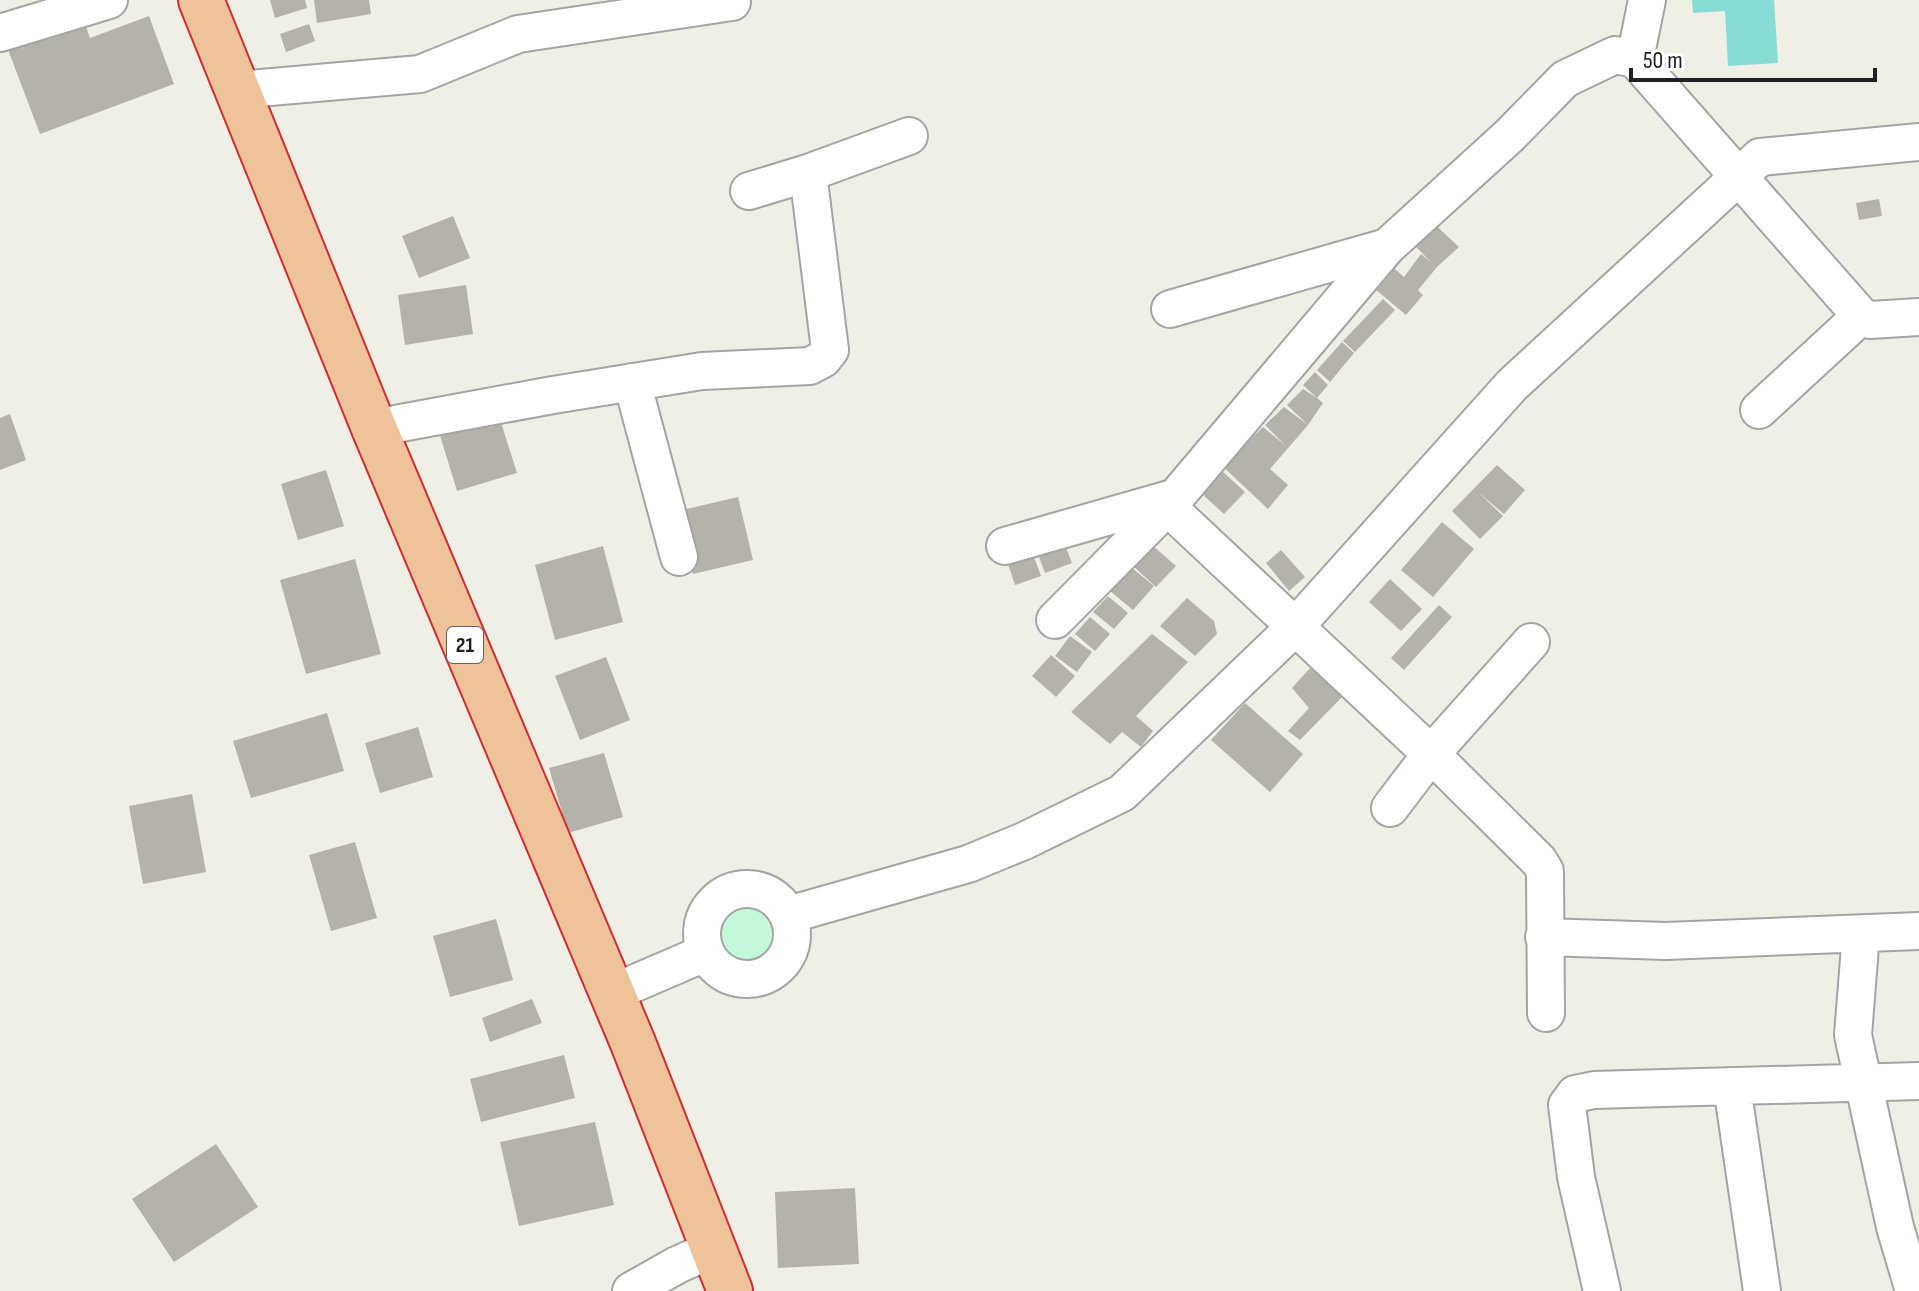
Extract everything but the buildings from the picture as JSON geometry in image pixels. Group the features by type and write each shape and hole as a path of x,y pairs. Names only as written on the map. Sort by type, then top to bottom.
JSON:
{"highway":[{"name":"21","path":"201,0 374,428 612,993 730,1291"}],"street":[{"path":"0,33 109,0"},
{"path":"1635,59 1647,0"},
{"path":"237,90 420,74 518,34 732,2"},
{"path":"1055,620 1171,501 1387,247 1509,136 1565,79 1615,55 1635,59 1861,316 1870,320 1919,317"},
{"path":"749,191 909,136"},
{"path":"788,915 968,864 1024,841 1122,793 1295,627 1512,385 1739,174 1760,157 1919,142"},
{"path":"374,428 702,371 810,366 823,359 830,350 808,173"},
{"path":"1170,309 1387,247"},
{"path":"1759,410 1861,316"},
{"path":"632,382 679,557"},
{"path":"1171,501 1173,512 1431,754 1539,861 1545,871 1546,1013"},
{"path":"1005,546 1171,501"},
{"path":"1390,808 1431,754 1531,642"},
{"path":"738,890 758,890 776,899 788,915 793,935 788,954 774,970 756,978 736,978 718,969 705,953 701,933 706,914 719,898 738,890"},
{"path":"1544,937 1666,941 1919,931"},
{"path":"1861,934 1853,1035 1907,1226 1914,1291"},
{"path":"612,993 705,953"},
{"path":"1602,1291 1576,1177 1567,1105 1575,1094 1594,1090 1919,1081"},
{"path":"1732,1086 1762,1291"},
{"path":"631,1291 713,1249"}],"green space":[{"path":"751,898 777,908 787,934 777,960 751,970 725,960 715,934 725,908"}],"shaded area":[{"path":"1692,0 1774,0 1778,63 1728,66 1725,11 1693,13"}]}
